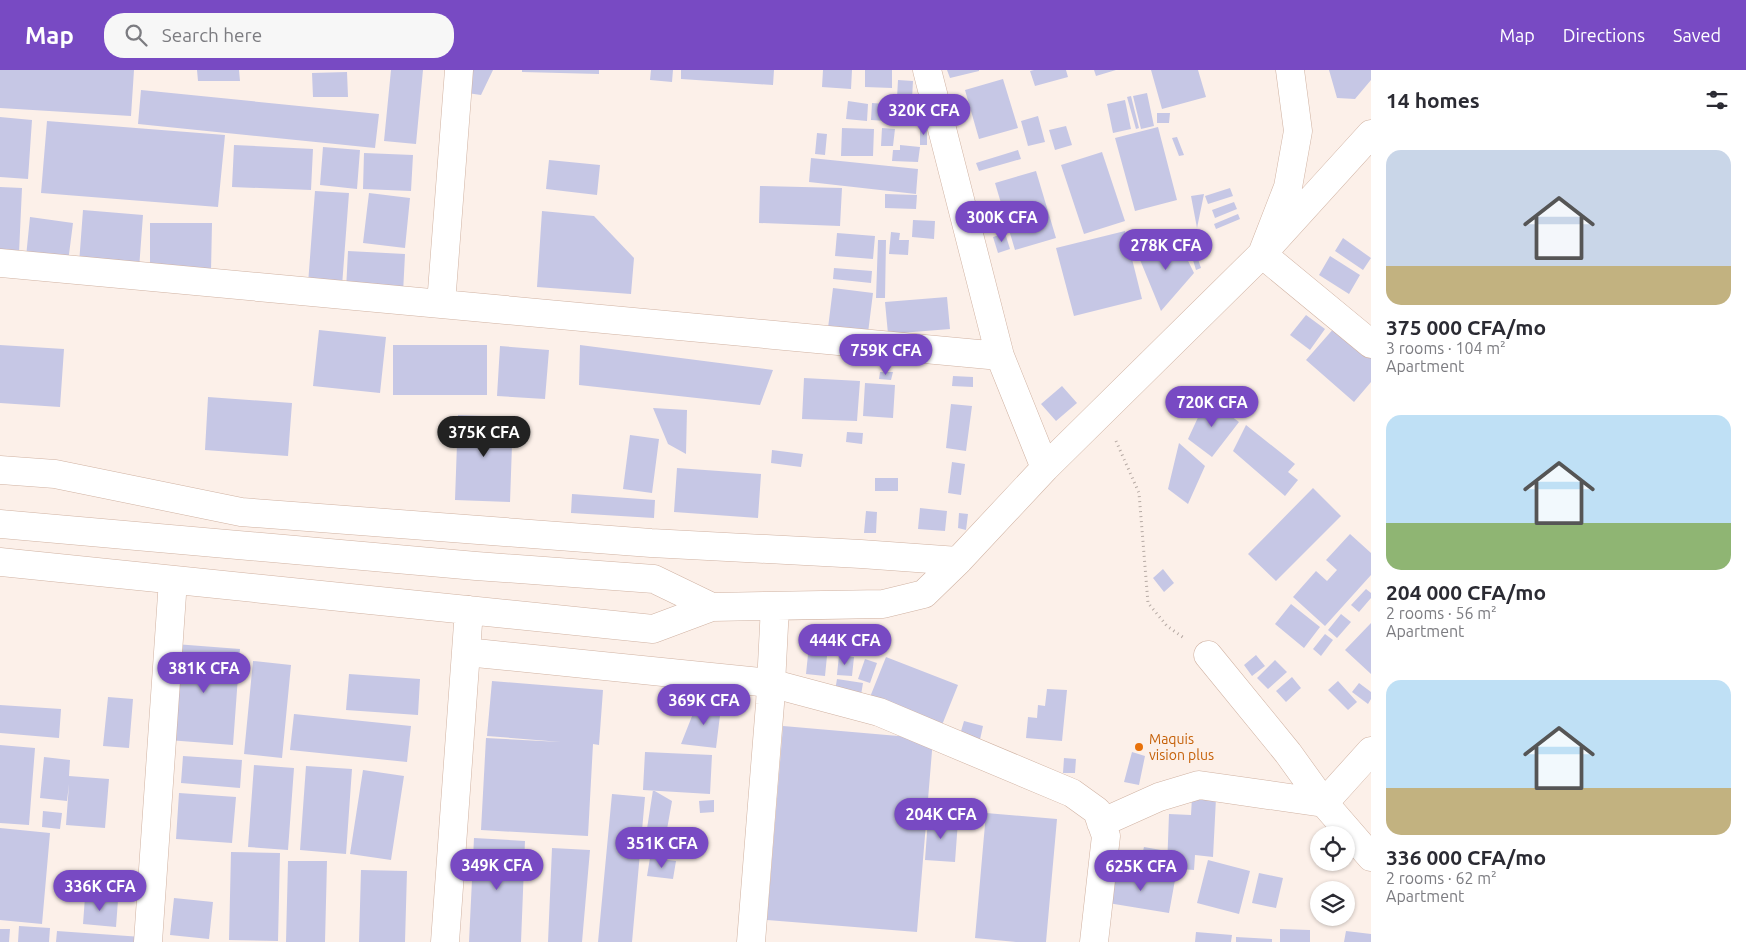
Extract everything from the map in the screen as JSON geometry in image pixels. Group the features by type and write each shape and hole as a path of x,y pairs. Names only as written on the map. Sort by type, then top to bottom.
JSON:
{"street":[{"path":"441,304 459,70"},
{"path":"927,70 1000,356 1045,468"},
{"path":"1262,254 1288,187 1298,131 1290,70"},
{"path":"0,562 653,629 712,607 883,604 924,594 958,561 1045,468 1262,254 1371,134"},
{"path":"1262,254 1371,344"},
{"path":"0,262 1000,356"},
{"path":"0,470 55,474 241,512 642,542 958,561"},
{"path":"0,524 476,566 654,579 712,607"},
{"path":"148,942 173,580"},
{"path":"751,942 775,606"},
{"path":"444,942 469,610"},
{"path":"466,652 770,683 879,712 1072,793 1098,812 1106,836 1094,942"},
{"path":"1208,655 1288,753 1324,803 1371,857"},
{"path":"1324,803 1371,751"},
{"path":"1101,823 1160,797 1198,785 1324,803"}],"path":[{"path":"1103,410 1139,493 1148,603 1167,626 1208,655"}],"building":[{"path":"0,70 134,70 131,116 0,108"},
{"path":"197,70 239,70 240,81 198,81"},
{"path":"391,70 423,70 416,144 384,141"},
{"path":"470,70 493,70 481,95 467,93"},
{"path":"522,70 599,70 599,74 522,72"},
{"path":"651,70 673,70 672,82 650,80"},
{"path":"681,70 774,70 773,85 681,79"},
{"path":"823,70 852,70 851,89 822,87"},
{"path":"865,70 892,70 892,88 865,87"},
{"path":"947,70 979,70 979,71 950,78"},
{"path":"1066,70 1068,77 1035,86 1030,71"},
{"path":"1094,70 1116,70 1096,76"},
{"path":"1151,70 1198,70 1206,97 1162,109"},
{"path":"1329,70 1371,70 1371,80 1355,99 1337,98"},
{"path":"347,72 348,97 313,97 312,73"},
{"path":"1003,79 1018,128 979,139 965,90"},
{"path":"898,80 913,81 911,117 896,116"},
{"path":"141,90 379,114 375,148 138,124"},
{"path":"1147,93 1154,126 1141,129 1133,96"},
{"path":"1131,96 1139,128 1136,129 1127,97"},
{"path":"1125,100 1131,129 1113,133 1107,104"},
{"path":"848,101 868,104 867,121 846,119"},
{"path":"872,103 887,104 886,121 871,120"},
{"path":"1157,113 1170,113 1169,123 1157,123"},
{"path":"1038,116 1045,142 1028,146 1021,121"},
{"path":"0,117 32,120 28,179 0,177"},
{"path":"47,121 225,135 218,207 41,193"},
{"path":"1066,126 1072,145 1055,150 1049,130"},
{"path":"927,127 927,145 920,145 920,128"},
{"path":"1158,127 1177,200 1135,211 1115,138"},
{"path":"842,128 874,129 873,156 841,156"},
{"path":"882,128 895,129 893,146 881,146"},
{"path":"817,133 827,134 825,155 815,154"},
{"path":"1177,137 1184,155 1179,156 1172,138"},
{"path":"234,145 313,149 311,190 232,187"},
{"path":"900,145 920,147 918,162 892,161 893,150 900,150"},
{"path":"323,147 360,150 357,189 320,185"},
{"path":"1018,150 1021,159 979,171 976,163"},
{"path":"1102,152 1125,221 1084,234 1061,165"},
{"path":"364,153 413,155 411,191 363,189"},
{"path":"811,158 918,169 916,194 809,182"},
{"path":"549,160 600,165 597,195 546,189"},
{"path":"1036,171 1056,238 1015,250 995,183"},
{"path":"760,186 842,188 840,226 759,223"},
{"path":"0,187 22,188 19,253 0,252"},
{"path":"1230,188 1233,196 1208,204 1205,196"},
{"path":"315,191 349,193 342,286 308,284"},
{"path":"369,193 410,198 405,248 363,243"},
{"path":"885,194 917,195 916,209 885,208"},
{"path":"1204,194 1197,228 1191,196"},
{"path":"1234,202 1237,209 1215,218 1212,210"},
{"path":"83,210 143,215 139,269 79,264"},
{"path":"542,211 594,216 634,258 631,294 537,287"},
{"path":"1238,214 1240,219 1216,229 1214,224"},
{"path":"30,217 73,223 68,262 26,257"},
{"path":"913,220 935,221 934,239 912,237"},
{"path":"150,223 212,223 211,271 150,270"},
{"path":"1125,231 1142,299 1074,316 1056,248"},
{"path":"891,232 900,233 899,240 909,240 908,255 889,254"},
{"path":"1189,232 1201,268 1196,270 1185,234"},
{"path":"837,233 875,236 873,259 835,256"},
{"path":"1005,233 1010,249 998,253 993,237"},
{"path":"1177,238 1194,273 1161,311 1136,250 1142,248 1144,257 1156,253 1154,245 1159,243 1161,253 1170,250 1167,241"},
{"path":"1343,238 1371,258 1363,270 1335,251"},
{"path":"878,240 886,240 885,298 876,298"},
{"path":"348,251 405,254 403,293 346,290"},
{"path":"1330,256 1360,275 1349,294 1319,275"},
{"path":"834,268 872,271 871,283 833,279"},
{"path":"833,288 873,293 868,333 828,328"},
{"path":"947,297 950,329 888,334 885,302"},
{"path":"1306,315 1325,329 1310,350 1290,335"},
{"path":"1335,327 1371,358 1371,382 1354,402 1306,360"},
{"path":"319,330 386,337 380,393 313,386"},
{"path":"0,345 64,349 60,407 0,403"},
{"path":"393,345 487,345 487,395 393,395"},
{"path":"580,345 773,370 760,405 579,385"},
{"path":"500,346 549,350 545,399 497,396"},
{"path":"880,372 893,372 891,380 879,379"},
{"path":"953,376 973,377 973,387 952,386"},
{"path":"804,378 860,381 857,421 802,419"},
{"path":"865,383 895,385 893,418 863,416"},
{"path":"1062,386 1077,403 1056,421 1041,404"},
{"path":"208,397 292,403 288,456 205,450"},
{"path":"1207,398 1239,422 1212,457 1188,439"},
{"path":"951,404 972,406 966,451 946,448"},
{"path":"653,408 687,410 686,454 668,444"},
{"path":"458,415 513,417 510,502 455,500"},
{"path":"1246,425 1295,464 1288,472 1298,480 1285,496 1233,451"},
{"path":"847,432 863,433 862,444 846,442"},
{"path":"630,435 659,439 652,493 623,489"},
{"path":"1179,443 1205,466 1188,504 1168,489"},
{"path":"772,450 803,454 801,467 771,463"},
{"path":"952,462 965,464 961,495 948,493"},
{"path":"677,468 761,474 758,518 674,512"},
{"path":"875,478 898,478 898,491 875,491"},
{"path":"1313,488 1341,516 1276,581 1248,554"},
{"path":"572,494 655,500 654,518 571,513"},
{"path":"920,508 947,511 945,531 918,529"},
{"path":"866,511 877,512 876,533 864,533"},
{"path":"959,513 968,514 966,530 958,528"},
{"path":"1350,534 1371,553 1371,575 1325,626 1293,597 1316,571 1327,581 1337,570 1326,560"},
{"path":"1163,569 1174,583 1164,592 1153,578"},
{"path":"1366,589 1371,593 1371,598 1359,612 1351,605"},
{"path":"1291,604 1320,627 1304,648 1275,624"},
{"path":"1341,614 1351,622 1337,638 1328,630"},
{"path":"1371,623 1371,674 1345,650"},
{"path":"1325,634 1333,640 1321,656 1313,649"},
{"path":"175,644 240,649 233,745 168,740"},
{"path":"809,645 828,646 825,676 806,674"},
{"path":"839,655 854,657 852,676 837,675"},
{"path":"1256,655 1265,666 1252,676 1244,665"},
{"path":"886,657 958,685 942,725 870,697"},
{"path":"865,659 877,663 870,683 858,679"},
{"path":"1275,660 1287,672 1268,689 1257,678"},
{"path":"253,661 291,665 282,758 244,754"},
{"path":"349,674 420,679 418,715 346,710"},
{"path":"1292,677 1301,688 1286,702 1276,691"},
{"path":"837,679 863,683 860,701 834,697"},
{"path":"492,681 603,690 599,745 593,744 588,836 481,830 486,738 561,742 487,736"},
{"path":"1338,681 1357,702 1348,710 1328,690"},
{"path":"1359,683 1371,692 1371,699 1368,704 1352,692"},
{"path":"1047,689 1067,690 1062,741 1026,738 1028,717 1037,718 1038,705 1045,706"},
{"path":"108,697 133,699 129,748 103,746"},
{"path":"722,699 716,748 681,744 696,706"},
{"path":"0,705 61,709 59,738 0,733"},
{"path":"294,714 411,726 407,762 290,750"},
{"path":"964,721 983,726 979,744 959,738"},
{"path":"783,726 933,739 917,932 767,920"},
{"path":"0,745 35,748 29,825 0,823"},
{"path":"645,752 712,755 710,794 643,790"},
{"path":"1132,752 1145,756 1139,785 1124,782"},
{"path":"183,756 242,760 240,788 181,783"},
{"path":"44,757 70,760 69,776 109,779 105,828 66,825 69,784 67,801 40,798"},
{"path":"1064,758 1076,759 1075,773 1063,773"},
{"path":"254,765 294,768 288,850 248,847"},
{"path":"306,766 352,769 346,854 300,850"},
{"path":"363,770 404,776 391,860 350,854"},
{"path":"653,790 672,801 663,852 644,848"},
{"path":"179,793 236,797 232,843 176,839"},
{"path":"612,794 645,797 632,942 598,942"},
{"path":"1192,797 1216,798 1213,857 1195,855 1194,870 1167,868 1169,814 1191,815"},
{"path":"714,800 714,812 700,813 699,801"},
{"path":"43,811 62,813 60,829 42,827"},
{"path":"986,813 1057,819 1046,942 1016,942 975,938"},
{"path":"928,819 958,821 955,862 925,860"},
{"path":"0,828 50,833 42,924 0,920"},
{"path":"474,838 525,841 521,942 469,942"},
{"path":"1144,847 1161,850 1155,875 1138,871"},
{"path":"552,848 590,850 582,942 548,942"},
{"path":"231,852 280,853 278,941 229,940"},
{"path":"650,858 676,861 673,879 647,876"},
{"path":"1208,860 1250,871 1239,914 1197,903"},
{"path":"288,861 327,861 325,942 286,942"},
{"path":"361,870 407,871 405,942 359,942"},
{"path":"1113,871 1175,880 1169,913 1108,903"},
{"path":"1259,873 1283,878 1276,908 1252,903"},
{"path":"85,897 118,900 116,927 83,924"},
{"path":"174,898 213,902 209,939 170,935"},
{"path":"19,926 50,928 49,942 18,942"},
{"path":"0,929 10,929 9,942 0,942"},
{"path":"1280,929 1310,930 1310,942 1280,942"},
{"path":"57,931 142,937 142,942 56,942"},
{"path":"1346,931 1371,934 1371,942 1344,942"},
{"path":"1196,932 1232,935 1231,942 1195,942"},
{"path":"1236,937 1272,939 1272,942 1236,942"}],"place":[{"name":"Maquis vision plus","path":"1139,747"}]}
